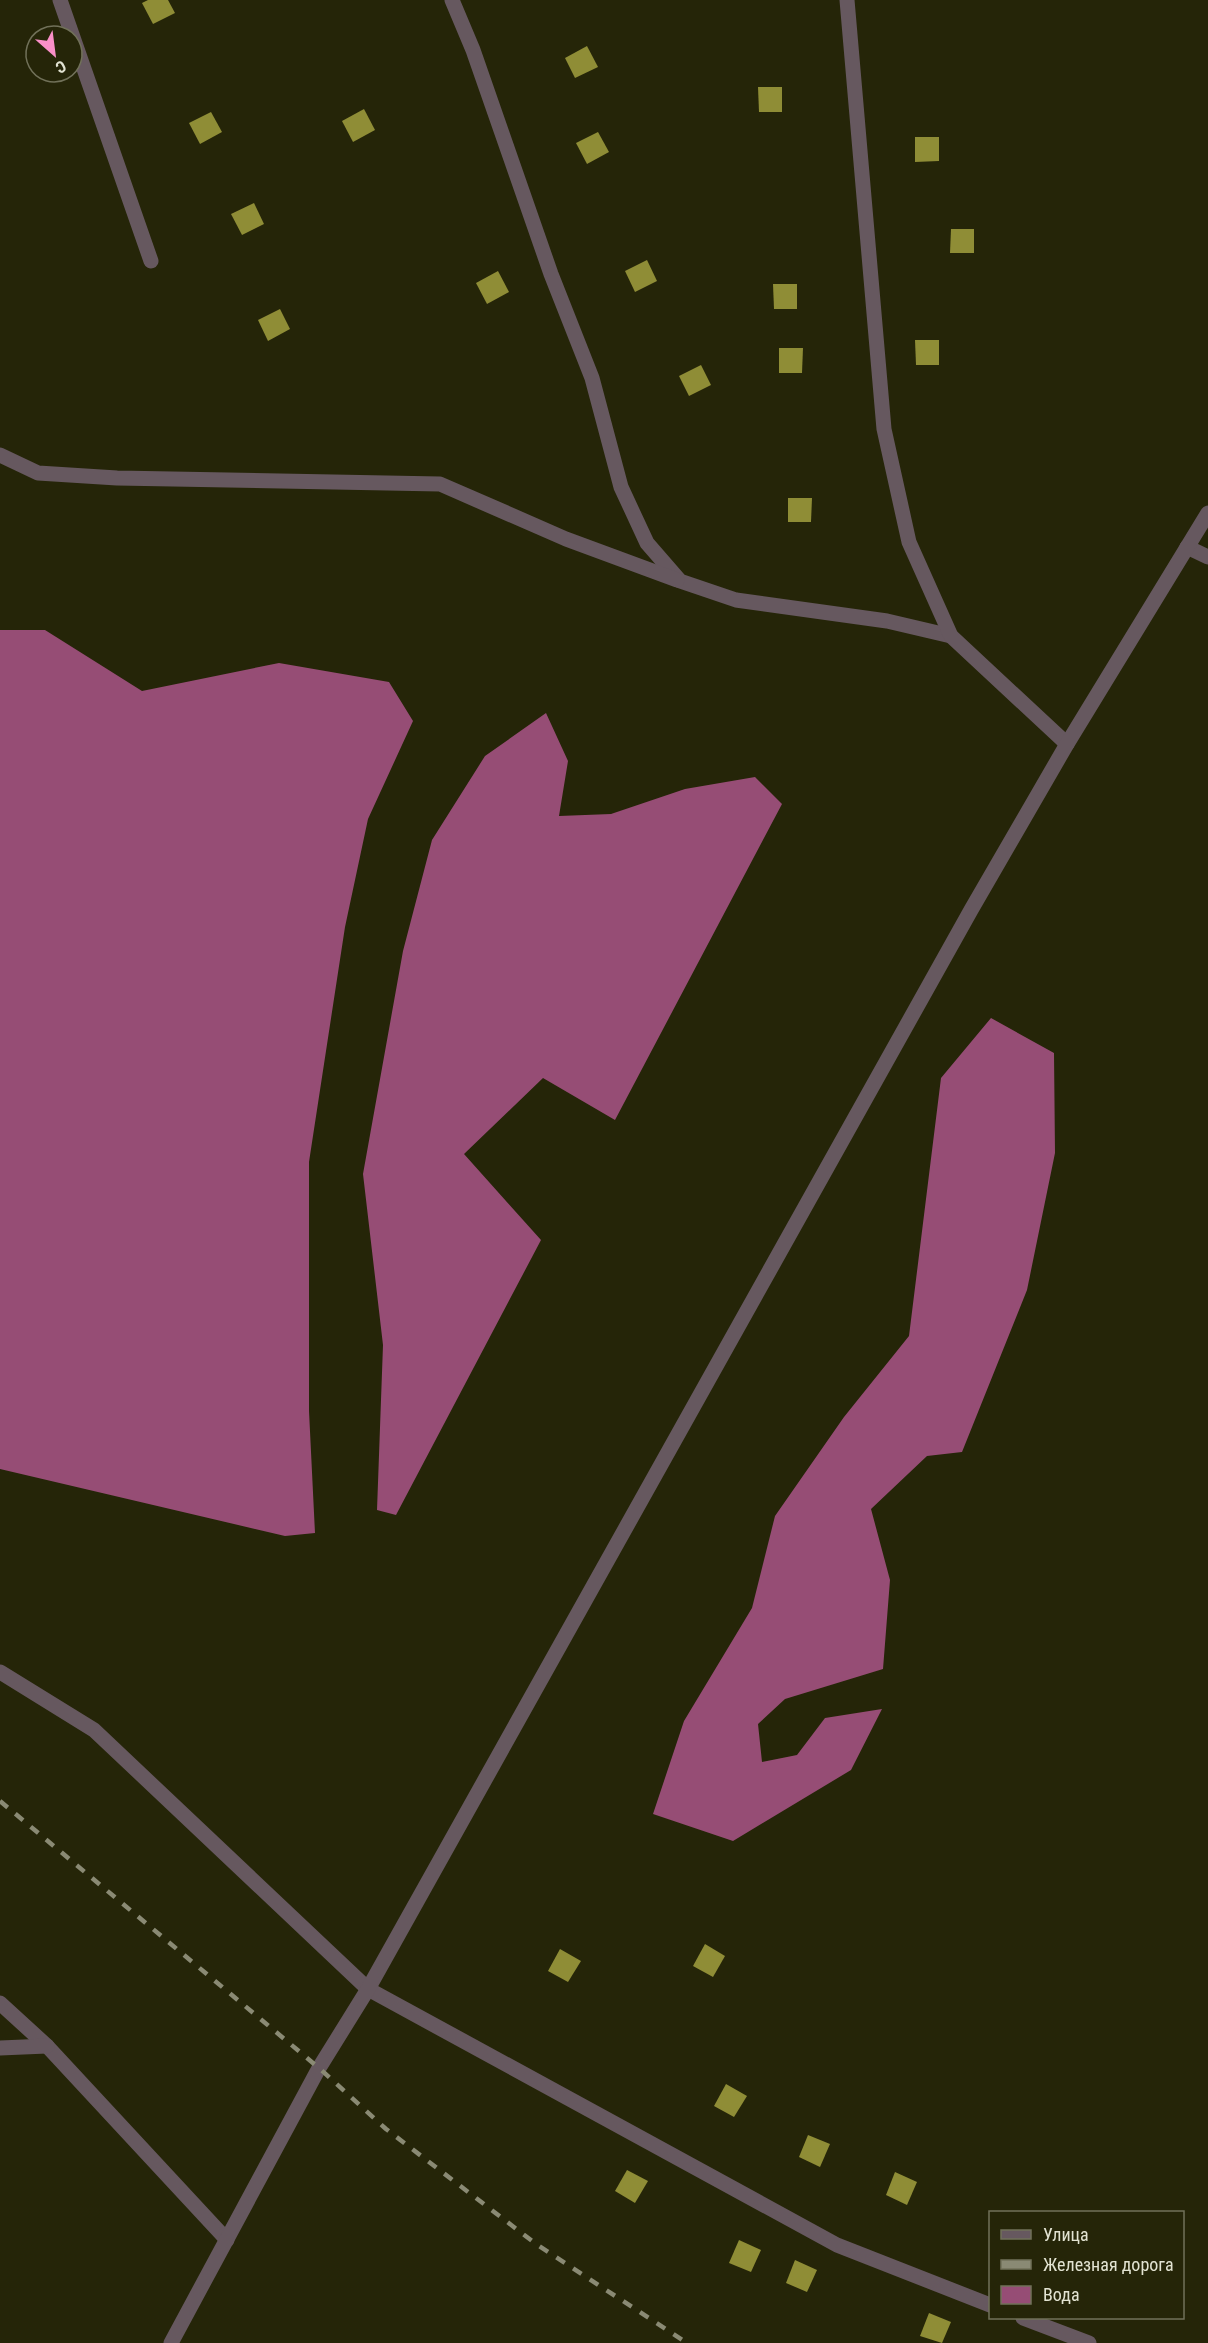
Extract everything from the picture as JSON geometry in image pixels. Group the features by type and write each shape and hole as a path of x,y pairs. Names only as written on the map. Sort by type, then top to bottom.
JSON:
{"street":[{"path":"60,0 151,261"},
{"path":"452,0 473,50 551,274 592,378 621,487 647,543 680,581"},
{"path":"847,0 885,429 909,542 951,636 1067,744"},
{"path":"0,455 38,473 117,478 440,484 566,539 736,600 888,621 951,636"},
{"path":"171,2343 319,2068 368,1989 1067,744 1208,513"},
{"path":"1186,547 1208,557"},
{"path":"0,1672 94,1730 368,1989 837,2245 989,2305"},
{"path":"0,2003 47,2046 227,2240"},
{"path":"0,2048 47,2046"},
{"path":"1026,2319 1089,2343"}],"water":[{"path":"0,630 45,630 142,691 279,663 389,682 413,721 368,819 345,927 309,1162 309,1411 315,1533 285,1536 0,1469"},
{"path":"546,713 568,761 559,816 611,814 685,789 755,777 782,804 615,1120 543,1078 464,1154 541,1240 396,1515 377,1510 383,1345 363,1174 403,951 432,840 485,756"},
{"path":"991,1018 1054,1053 1055,1153 1027,1290 962,1452 927,1456 871,1509 890,1580 883,1669 785,1699 758,1724 762,1762 797,1755 825,1718 882,1709 851,1770 733,1841 653,1814 684,1721 752,1608 775,1516 844,1417 909,1336 941,1078"}],"building":[{"path":"148,0 168,0 175,13 153,24 142,3"},
{"path":"587,46 598,67 575,78 565,58"},
{"path":"758,87 782,87 782,112 759,112"},
{"path":"364,109 375,130 353,142 342,121"},
{"path":"211,112 222,132 200,144 189,123"},
{"path":"598,132 609,152 587,164 576,143"},
{"path":"915,137 939,137 939,161 915,162"},
{"path":"254,203 264,224 242,235 231,214"},
{"path":"951,229 974,229 974,253 950,253"},
{"path":"647,260 657,281 635,292 625,271"},
{"path":"498,271 509,292 487,304 476,283"},
{"path":"773,284 797,284 797,309 774,309"},
{"path":"280,309 290,329 268,341 258,320"},
{"path":"915,340 939,340 939,365 916,365"},
{"path":"779,348 803,348 802,373 779,373"},
{"path":"701,365 711,385 689,396 679,376"},
{"path":"788,498 812,498 811,522 788,522"},
{"path":"705,1944 725,1956 713,1977 693,1966"},
{"path":"560,1949 581,1961 568,1982 548,1971"},
{"path":"726,2084 747,2096 734,2117 714,2106"},
{"path":"808,2135 830,2144 820,2167 799,2157"},
{"path":"627,2170 648,2181 635,2203 615,2191"},
{"path":"895,2172 917,2182 907,2205 886,2195"},
{"path":"739,2240 761,2250 751,2272 729,2263"},
{"path":"795,2260 817,2270 807,2292 786,2283"},
{"path":"929,2313 951,2322 942,2343 920,2336"}],"railway":[{"path":"0,1801 319,2068 386,2129 536,2244 687,2343"}]}
